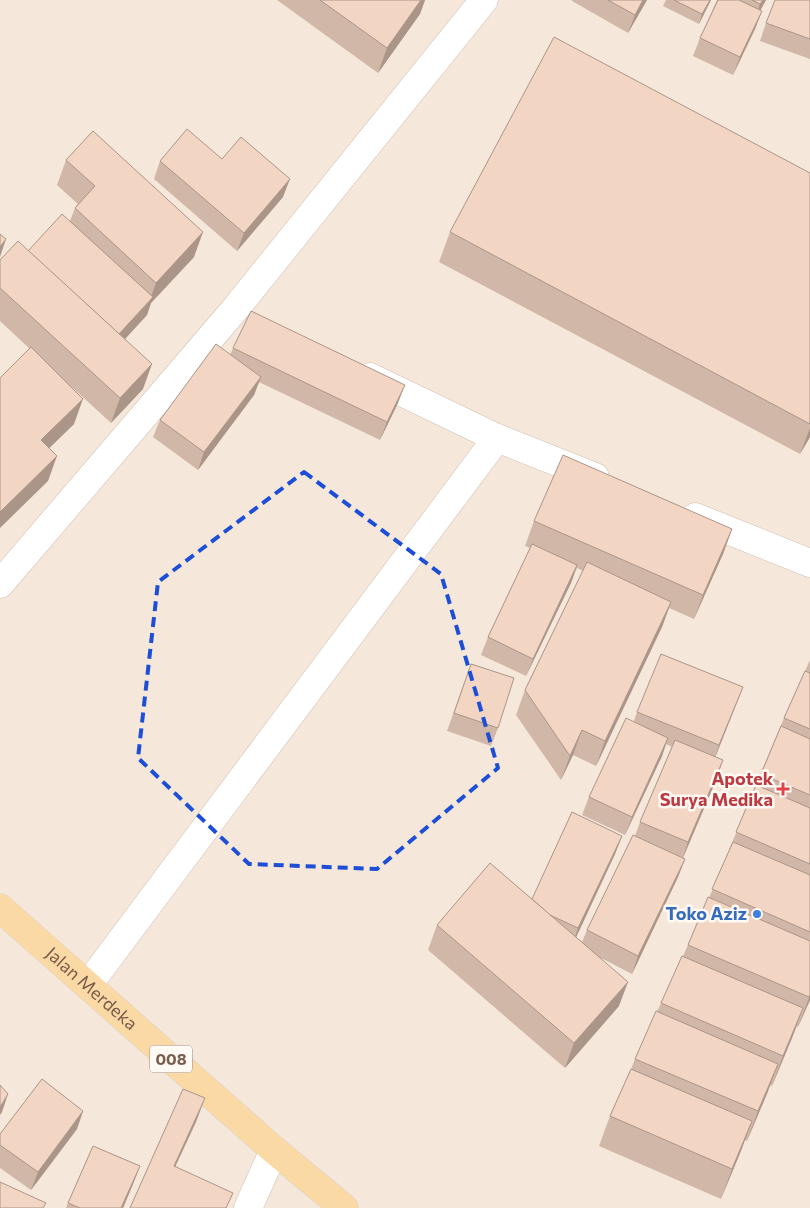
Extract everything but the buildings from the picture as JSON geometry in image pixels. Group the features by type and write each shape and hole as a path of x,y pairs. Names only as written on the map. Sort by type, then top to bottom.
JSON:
{"main road":[{"name":"Jalan Merdeka","path":"0,908 274,1150 344,1208"}],"street":[{"path":"0,584 248,315 484,0"},
{"path":"345,365 497,438 617,486"},
{"path":"88,986 497,438"},
{"path":"672,508 810,563"},
{"path":"248,1208 274,1150"}],"highlighted area":[{"path":"304,472 441,574 498,768 377,869 249,864 138,758 158,582"}],"shaded area":[{"path":"0,0 810,0 810,1208 0,1208"}],"place":[{"name":"Apotek Surya Medika","path":"783,789"},
{"name":"Toko Aziz","path":"757,914"}]}
